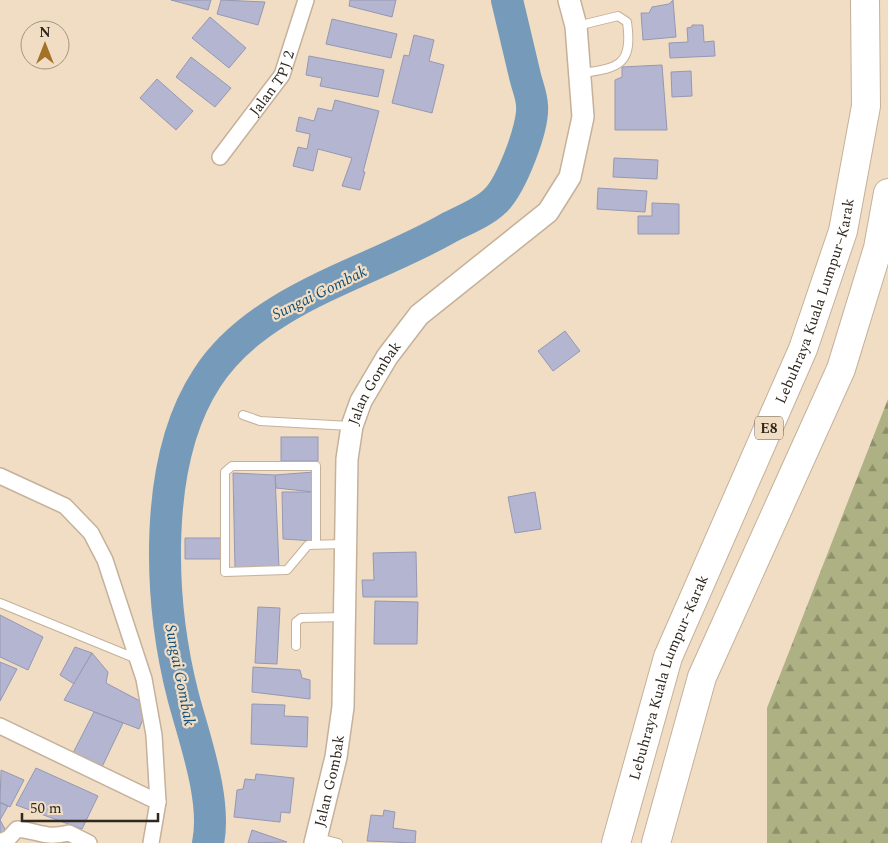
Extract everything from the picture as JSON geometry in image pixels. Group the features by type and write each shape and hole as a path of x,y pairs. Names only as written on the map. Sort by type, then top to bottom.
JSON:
{"highway":[{"name":"Lebuhraya Kuala Lumpur–Karak","path":"616,843 668,657 803,349 843,231 866,106 865,0"},
{"name":"Lebuhraya Kuala Lumpur–Karak","path":"656,843 702,677 841,369 878,248 888,193"}],"main road":[{"name":"Jalan Gombak","path":"316,840 336,757 343,707 347,459 352,426 365,394 387,358 419,315 548,212 570,177 583,118 576,26 569,0"}],"street":[{"name":"Jalan TPJ 2","path":"220,157 282,75 306,0"},
{"path":"0,476 65,506 91,533 105,560 144,679 156,748 158,802 151,843"},
{"path":"0,726 158,802"},
{"path":"0,842 9,838 17,829 28,830 40,835 55,836 69,833 89,843"}],"lane":[{"path":"576,26 618,16 627,22 629,41 623,58 612,69 579,74"},
{"path":"244,415 260,421 352,426"},
{"path":"316,544 316,466 232,466 225,472 225,572 287,570 308,545 346,544"},
{"path":"0,603 138,659"},
{"path":"296,646 296,622 301,618 345,617"},
{"path":"316,840 338,843"}],"green space":[{"path":"888,399 888,843 767,843 767,708"}],"building":[{"path":"171,0 211,0 208,10"},
{"path":"221,0 265,2 258,25 217,14"},
{"path":"350,0 396,0 392,17 349,6"},
{"path":"673,0 676,37 643,40 641,13 649,13 652,7 669,4"},
{"path":"210,17 246,48 229,68 192,38"},
{"path":"332,19 397,34 391,58 326,44"},
{"path":"692,25 703,25 704,42 714,41 715,56 670,58 669,43 688,42 687,28 692,27"},
{"path":"414,35 434,40 429,61 444,65 432,113 392,103 404,55 409,56"},
{"path":"309,56 384,70 378,97 320,86 322,78 306,75"},
{"path":"191,57 231,88 215,107 176,77"},
{"path":"662,65 667,130 615,130 615,80 622,77 622,67"},
{"path":"691,71 692,96 672,97 671,72"},
{"path":"157,79 193,111 176,130 140,98"},
{"path":"335,100 379,111 360,190 342,186 352,158 318,149 313,171 293,166 298,147 307,149 310,134 296,131 299,117 314,121 318,108 332,111"},
{"path":"614,158 658,160 657,179 613,177"},
{"path":"598,188 647,191 645,212 597,209"},
{"path":"652,203 679,204 679,234 638,234 638,216 652,216"},
{"path":"565,331 580,351 553,371 538,351"},
{"path":"281,437 318,437 318,461 281,461"},
{"path":"314,472 314,492 276,488 275,475"},
{"path":"233,473 275,475 279,567 235,569"},
{"path":"282,492 314,492 315,541 283,539"},
{"path":"535,492 541,529 515,533 508,497"},
{"path":"185,538 224,538 223,559 185,559"},
{"path":"416,552 417,597 363,597 362,580 374,580 373,553"},
{"path":"375,601 418,602 417,644 374,644"},
{"path":"258,607 280,608 277,664 255,663"},
{"path":"0,615 43,637 28,670 0,657"},
{"path":"75,647 92,653 74,684 60,675"},
{"path":"92,653 108,672 106,683 140,701 145,714 139,729 64,700"},
{"path":"0,662 17,669 0,701"},
{"path":"253,667 300,670 302,678 310,680 310,699 252,692"},
{"path":"252,704 285,705 284,716 308,717 307,747 251,744"},
{"path":"94,712 123,723 102,767 73,753"},
{"path":"36,768 98,796 82,829 16,805"},
{"path":"1,770 24,780 10,807 0,802"},
{"path":"256,774 294,778 290,813 281,812 280,822 234,817 237,790 243,789 245,779 255,780"},
{"path":"0,803 8,806 0,820"},
{"path":"384,810 395,812 393,828 416,831 415,843 367,841 371,815 383,816"},
{"path":"0,820 6,831 0,839"},
{"path":"252,830 287,842 248,843"}],"waterway":[{"name":"Sungai Gombak","path":"208,843 210,826 207,789 175,659 169,618 166,576 165,533 169,491 177,450 189,412 207,378 229,350 255,327 285,307 474,216 495,201 508,183 514,170 532,115 530,94 507,0"}]}
